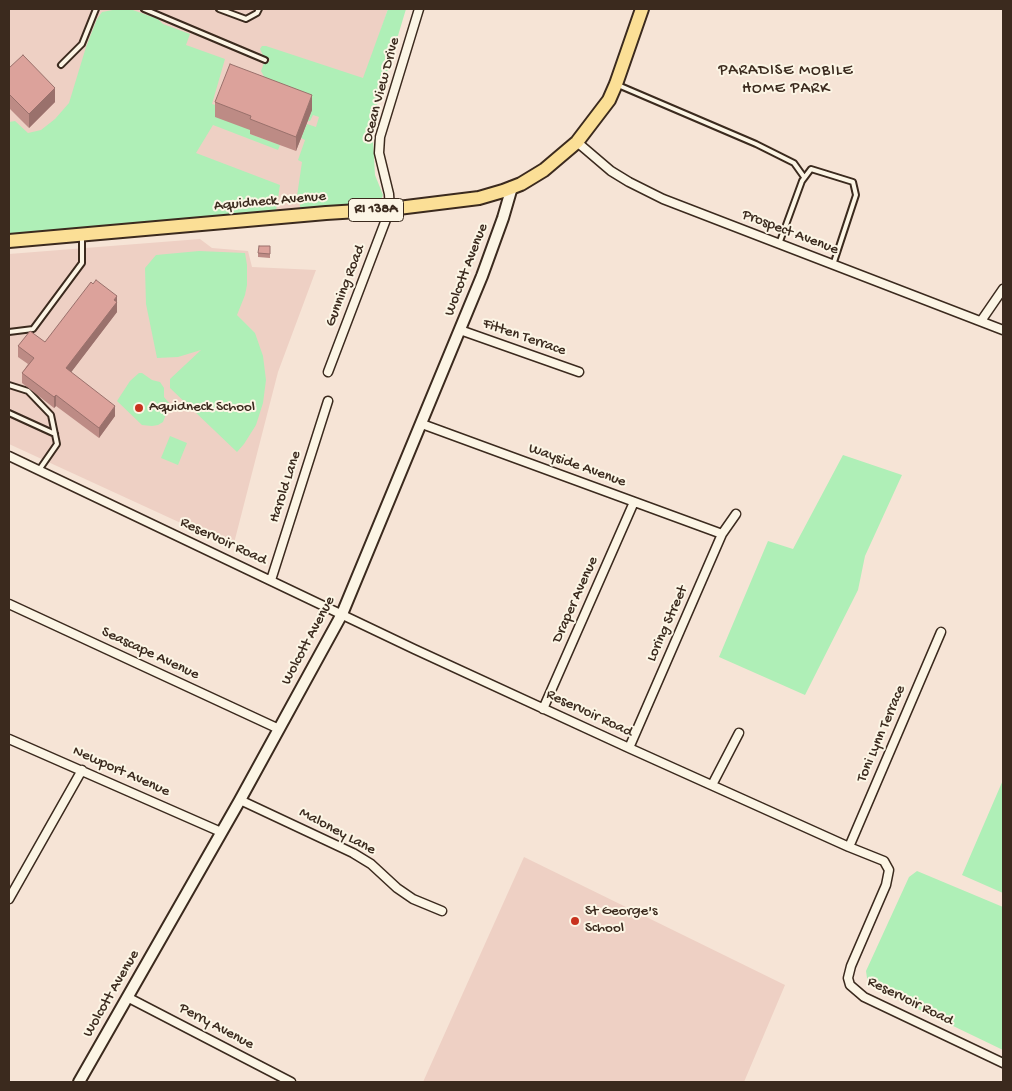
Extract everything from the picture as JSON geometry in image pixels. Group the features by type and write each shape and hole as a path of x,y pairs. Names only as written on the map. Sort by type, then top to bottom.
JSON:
{"main road":[{"name":"Aquidneck Avenue","path":"9,241 390,209 479,198 512,187 544,170 577,142 608,100 616,84 642,9"}],"street":[{"name":"Ocean View Drive","path":"390,209 389,194 379,156 380,137 418,9"},
{"name":"Prospect Avenue","path":"577,142 611,171 645,191 1003,330"},
{"name":"Wolcott Avenue","path":"79,1082 240,800 342,614 485,268 512,187"},
{"name":"Gunning Road","path":"328,372 390,209"},
{"path":"981,321 1003,289"},
{"name":"Fitten Terrace","path":"460,330 579,372"},
{"name":"Harold Lane","path":"271,580 328,401"},
{"name":"Wayside Avenue","path":"422,424 722,534"},
{"name":"Reservoir Road","path":"9,456 543,709 849,847 884,860 889,870 883,894 850,970 849,981 852,988 864,997 1003,1063"},
{"name":"Draper Avenue","path":"543,709 634,502"},
{"name":"Loring Street","path":"629,748 722,534 736,514"},
{"name":"Seascape Avenue","path":"9,604 279,729"},
{"name":"Toni Lynn Terrace","path":"849,847 941,632"},
{"path":"712,785 739,733"},
{"name":"Newport Avenue","path":"9,741 82,770 221,832"},
{"path":"9,899 82,770"},
{"name":"Maloney Lane","path":"240,800 353,853 371,864 397,888 413,899 442,911"},
{"name":"Perry Avenue","path":"127,997 291,1082"}],"lane":[{"path":"60,65 82,44 96,9"},
{"path":"144,9 265,60"},
{"path":"219,9 246,19 258,14 259,9"},
{"path":"616,84 756,144 794,163 804,177"},
{"path":"779,244 804,177 811,169 853,182 856,195 833,265"},
{"path":"9,332 33,329 57,298 82,263 82,235"},
{"path":"9,385 28,391 51,415 57,444 39,470"},
{"path":"9,413 55,434"}],"shaded area":[{"path":"9,9 388,9 321,207 9,234"},
{"name":"Aquidneck School","path":"200,239 212,248 248,251 252,267 316,270 278,372 233,547 9,444 9,254"},
{"name":"St George's School","path":"524,857 785,985 744,1082 423,1082"}],"green space":[{"path":"130,9 158,19 163,24 190,34 186,45 225,59 212,104 219,106 252,129 250,134 280,145 278,150 213,125 196,153 280,185 276,211 9,234 9,122 15,121 28,133 41,130 55,119 69,103 86,47 97,19 102,12"},
{"path":"388,9 406,9 369,132 373,141 375,175 383,195 381,200 379,203 301,209 297,196 302,162 298,160 305,140 301,138 307,124 316,127 319,117 313,115 310,121 308,121 269,85 261,71 264,63 268,63 270,59 263,55 260,49 262,46 266,46 363,78"},
{"path":"199,251 245,253 247,285 237,315 255,333 263,356 266,380 263,403 256,425 237,452 170,388 170,379 201,350 178,357 157,358 146,304 145,268 156,255"},
{"path":"139,373 160,382 164,388 164,397 170,404 163,422 158,425 142,425 117,401 130,381"},
{"path":"170,436 187,443 178,465 161,458"},
{"path":"843,455 902,475 865,556 858,590 805,695 719,657 768,541 793,549"},
{"path":"1003,780 1003,893 962,875"},
{"path":"917,871 1003,907 1003,1050 868,985 866,971 909,877"}],"building":[{"path":"23,55 55,88 29,114 9,94 9,68"},
{"path":"230,64 312,95 296,137 250,119 251,116 215,102"},
{"path":"259,246 270,246 270,254 258,253"},
{"path":"96,280 117,296 114,300 117,302 66,368 115,406 99,428 56,395 54,397 22,373 34,358 18,346 30,331 45,342 91,282 93,284"}],"place":[{"name":"Aquidneck School","path":"139,408"},
{"name":"St George's School","path":"575,921"}],"district":[{"name":"PARADISE MOBILE HOME PARK","path":"786,81"}]}
